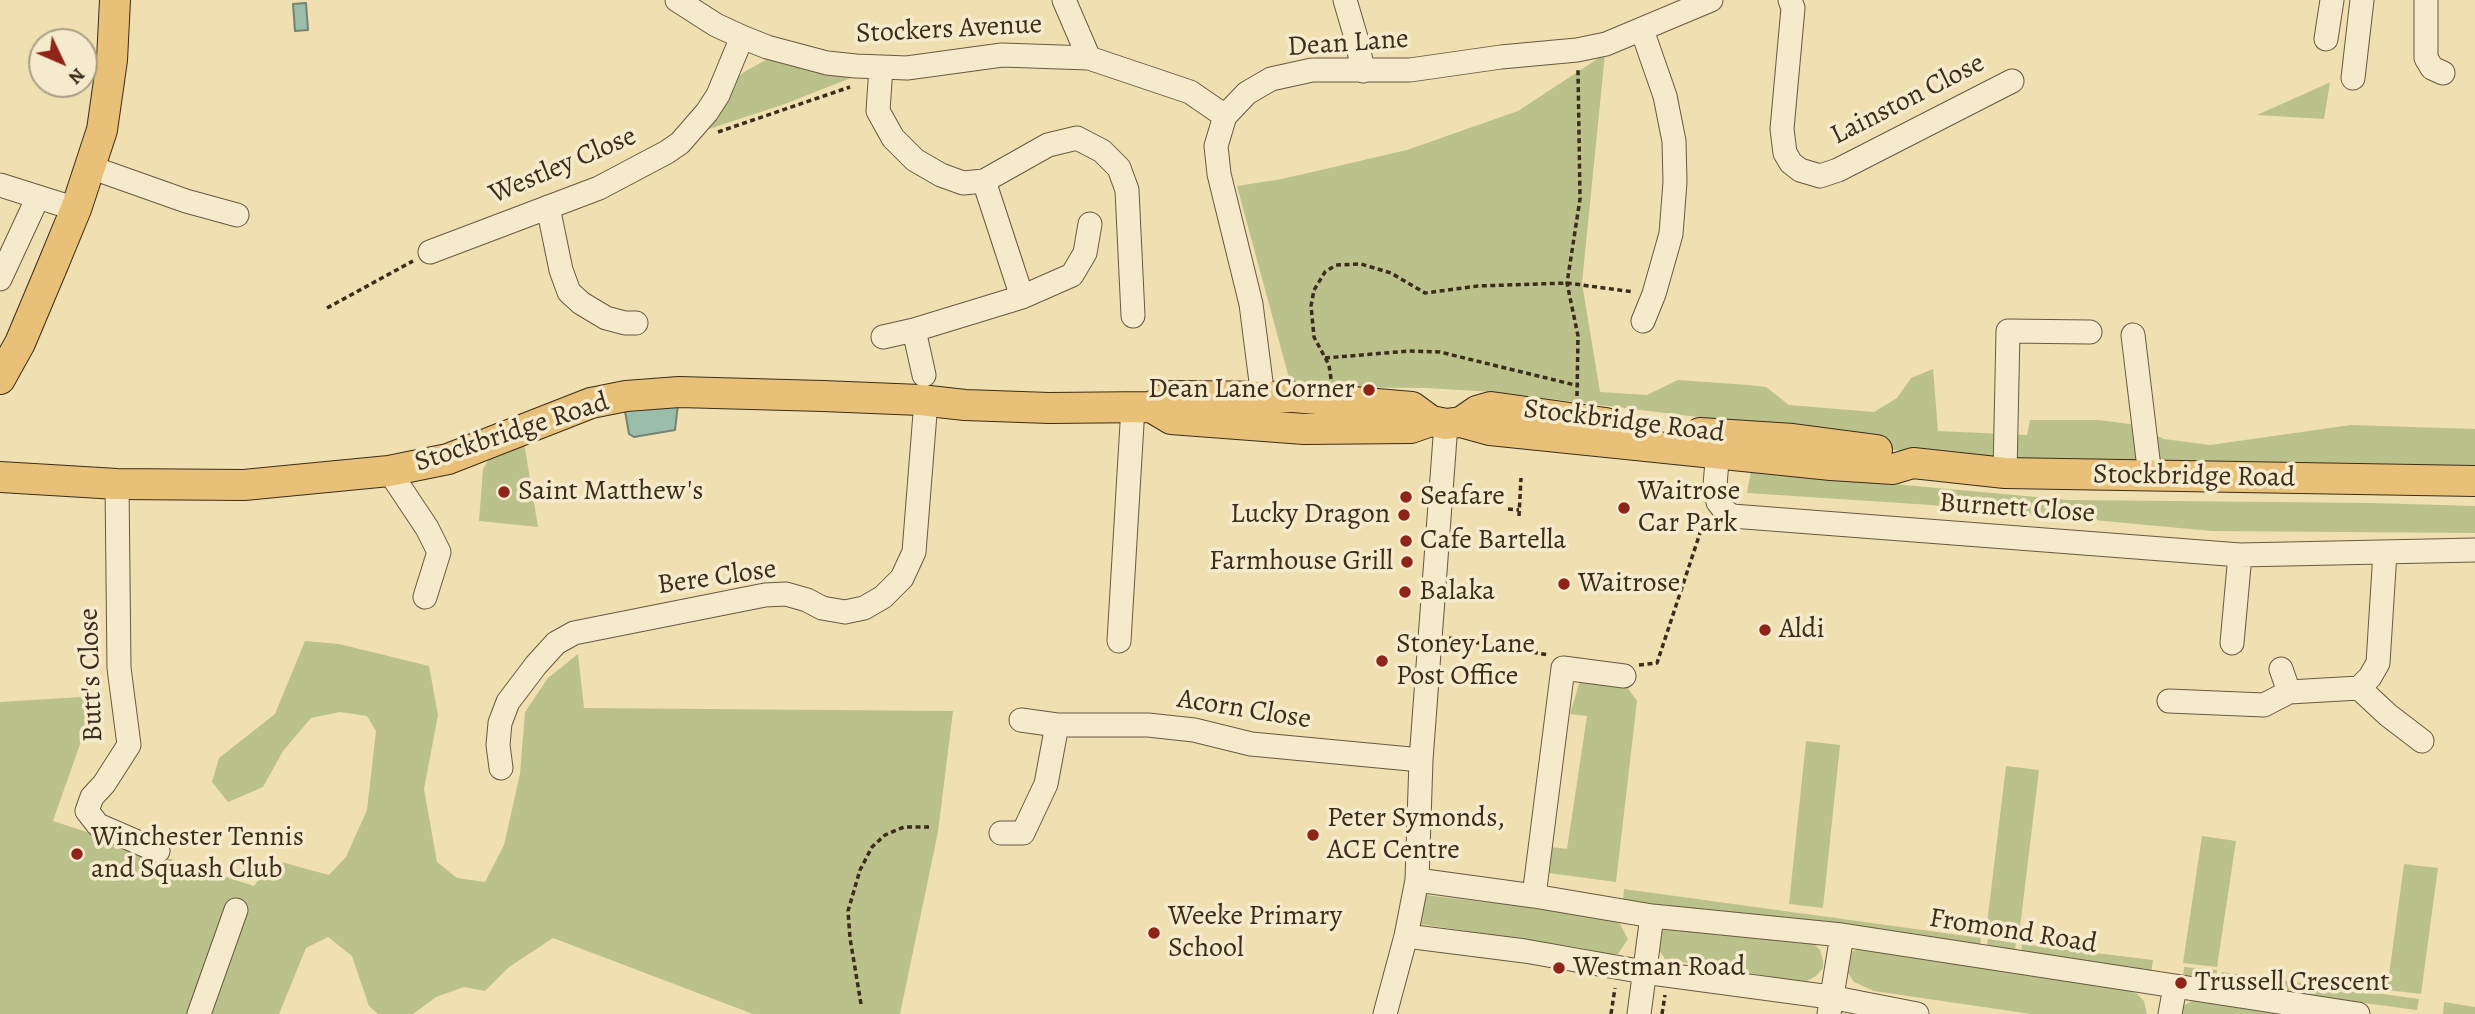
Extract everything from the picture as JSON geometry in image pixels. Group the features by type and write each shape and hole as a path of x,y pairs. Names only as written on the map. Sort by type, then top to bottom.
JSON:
{"main road":[{"path":"0,379 20,343 76,209 102,130 112,60 115,0"},
{"name":"Stockbridge Road","path":"0,477 117,484 244,485 389,471 448,459 591,403 626,396 679,392 925,388 965,405 1142,407 1171,396 1262,396 1332,399 1412,407 1446,422"},
{"name":"Stockbridge Road","path":"1142,407 1171,419 1262,426 1411,428 1446,422 1491,407 1580,429 1893,469 1913,463 2005,473 2475,481"}],"street":[{"name":"Stockers Avenue","path":"677,0 716,25 742,37 767,47 827,62 907,68 1002,55 1089,58 1190,92 1225,116"},
{"path":"1064,0 1089,58"},
{"path":"1345,0 1363,71"},
{"name":"Dean Lane","path":"1225,116 1247,93 1270,79 1312,70 1410,70 1577,50 1606,44 1711,0"},
{"name":"Lainston Close","path":"1790,0 1793,8 1782,129 1786,153 1791,163 1800,170 1820,176 1838,170 2012,81"},
{"path":"2326,39 2332,0"},
{"path":"2353,78 2362,0"},
{"path":"2426,0 2426,58 2432,68 2443,73"},
{"path":"1642,30 1665,96 1674,141 1675,183 1671,234 1654,294 1643,321"},
{"name":"Westley Close","path":"430,252 599,188 645,165 680,143 697,126 718,94 742,37"},
{"path":"881,67 878,111 892,138 915,160 941,175 963,183 984,181 1048,145 1077,138 1102,151 1119,168 1127,190 1133,316"},
{"path":"1225,116 1216,146 1219,174 1251,304 1262,396 1262,426"},
{"path":"90,167 186,201 237,215"},
{"path":"984,181 1022,297"},
{"path":"0,185 76,209"},
{"path":"0,279 38,197"},
{"path":"548,208 561,270 569,292 581,303 606,318 636,323"},
{"path":"883,337 1022,297 1072,275 1085,253 1090,224"},
{"name":"Bere Close","path":"501,768 498,745 500,723 508,702 556,643 574,633 786,594 822,608 845,612 863,608 883,597 902,578 914,552 925,388 914,330"},
{"path":"2005,473 2008,331 2090,332"},
{"path":"2133,335 2150,476"},
{"path":"1119,641 1142,407"},
{"path":"1385,1014 1406,936 1417,880 1421,760 1446,422"},
{"name":"Burnett Close","path":"1718,445 1715,485 1718,502 1724,511 1732,516 2241,555 2475,550"},
{"path":"389,471 428,528 439,552 425,597"},
{"name":"Butt's Close","path":"117,484 119,668 129,745 104,784 92,797 87,811 98,825 158,851"},
{"path":"2169,701 2264,705 2289,692 2359,688 2370,677 2378,663 2385,552"},
{"path":"2232,643 2241,555"},
{"path":"1534,896 1563,668 1630,671"},
{"path":"2281,669 2289,692"},
{"path":"2359,688 2422,741"},
{"name":"Acorn Close","path":"1021,720 1057,725 1148,726 1194,730 1349,765 1421,760"},
{"path":"1000,833 1023,833 1046,784 1057,725"},
{"name":"Fromond Road","path":"1417,880 1652,916 1842,935 2358,1014"},
{"path":"199,1014 236,910"},
{"path":"1639,1014 1652,916"},
{"path":"1830,1005 1842,935"},
{"path":"1406,936 1525,951 1830,1005 1917,1014"},
{"path":"2170,1014 2175,987"}],"path":[{"path":"1577,50 1580,199 1567,283 1578,336 1580,429"},
{"path":"715,133 850,86"},
{"path":"327,308 430,252"},
{"path":"1333,388 1329,365 1314,337 1311,306 1314,290 1325,272 1336,265 1361,264 1391,273 1424,293 1478,286 1567,283 1654,294"},
{"path":"1325,358 1409,351 1440,352 1579,386"},
{"path":"1519,516 1521,478"},
{"path":"1507,509 1519,510"},
{"path":"1630,671 1657,663 1705,518"},
{"path":"1430,635 1551,656"},
{"path":"861,1004 848,911 860,870 872,847 885,835 904,827 930,827"},
{"path":"1611,1014 1617,968"}],"green space":[{"path":"1605,54 1582,283 1600,392 1647,395 1678,380 1749,385 1766,387 1789,405 1874,412 1897,398 1911,378 1933,369 1938,431 2027,435 2030,420 2098,420 2130,424 2164,439 2210,445 2351,425 2475,429 2475,467 2160,466 1912,453 1731,421 1494,392 1426,388 1294,387 1289,378 1237,186 1282,179 1407,150 1518,111"},
{"path":"775,55 861,74 782,105 709,129 728,99 737,78"},
{"path":"2330,82 2324,119 2257,115"},
{"path":"524,443 538,527 479,521 483,469 491,456"},
{"path":"1751,471 2069,500 2475,506 2475,533 2212,531 1931,505 1747,493"},
{"path":"305,641 339,644 429,666 438,715 424,789 437,862 457,878 485,882 504,845 520,774 525,712 548,678 578,654 584,708 953,711 938,832 900,1014 753,1014 553,938 509,967 485,991 464,987 436,997 413,1014 378,1014 369,1006 352,956 328,937 306,948 279,1014 0,1014 0,702 97,696 53,821 254,886 274,860 329,875 346,857 367,810 376,731 367,716 340,712 311,718 283,751 263,787 228,802 212,782 219,758 275,714"},
{"path":"1583,680 1625,684 1637,701 1616,882 1549,873 1550,847 1567,849 1587,716 1570,714 1579,684"},
{"path":"1806,741 1840,745 1823,908 1789,904"},
{"path":"2006,766 2039,770 2019,936 1986,932"},
{"path":"2202,836 2236,841 2217,967 2183,963"},
{"path":"2404,864 2438,868 2421,994 2387,990"},
{"path":"1624,889 1981,938 1979,952 1623,902"},
{"path":"1425,895 1599,915 1620,924 1628,939 1618,954 1609,954 1419,924"},
{"path":"1675,928 1814,944 1820,950 1823,968 1807,981 1798,981 1665,959 1655,944 1657,936 1663,930"},
{"path":"1988,939 2016,943 2014,955 1986,951"},
{"path":"2022,944 2153,960 2151,973 2021,957"},
{"path":"1856,950 1924,957 2117,986 2137,994 2144,1001 2147,1014 2031,1014 1874,991 1854,982 1846,970 1848,953"},
{"path":"2184,967 2217,970 2216,980 2183,977"},
{"path":"2222,972 2419,999 2417,1010 2221,984"},
{"path":"2192,1001 2298,1014 2177,1014 2181,1007"},
{"path":"2444,1002 2475,1007 2475,1014 2443,1014"}],"shaded area":[{"path":"306,3 308,30 295,31 293,4"},
{"path":"678,404 675,430 634,437 629,434 625,411"}],"place":[{"name":"Dean Lane Corner","path":"1369,390"},
{"name":"Saint Matthew's","path":"504,492"},
{"name":"Seafare","path":"1406,497"},
{"name":"Waitrose Car Park","path":"1624,508"},
{"name":"Lucky Dragon","path":"1404,515"},
{"name":"Cafe Bartella","path":"1406,541"},
{"name":"Farmhouse Grill","path":"1407,562"},
{"name":"Waitrose","path":"1564,584"},
{"name":"Balaka","path":"1405,592"},
{"name":"Aldi","path":"1765,630"},
{"name":"Stoney Lane Post Office","path":"1382,661"},
{"name":"Peter Symonds, ACE Centre","path":"1313,835"},
{"name":"Winchester Tennis and Squash Club","path":"77,854"},
{"name":"Weeke Primary School","path":"1154,933"},
{"name":"Westman Road","path":"1559,968"},
{"name":"Trussell Crescent","path":"2181,983"}]}
